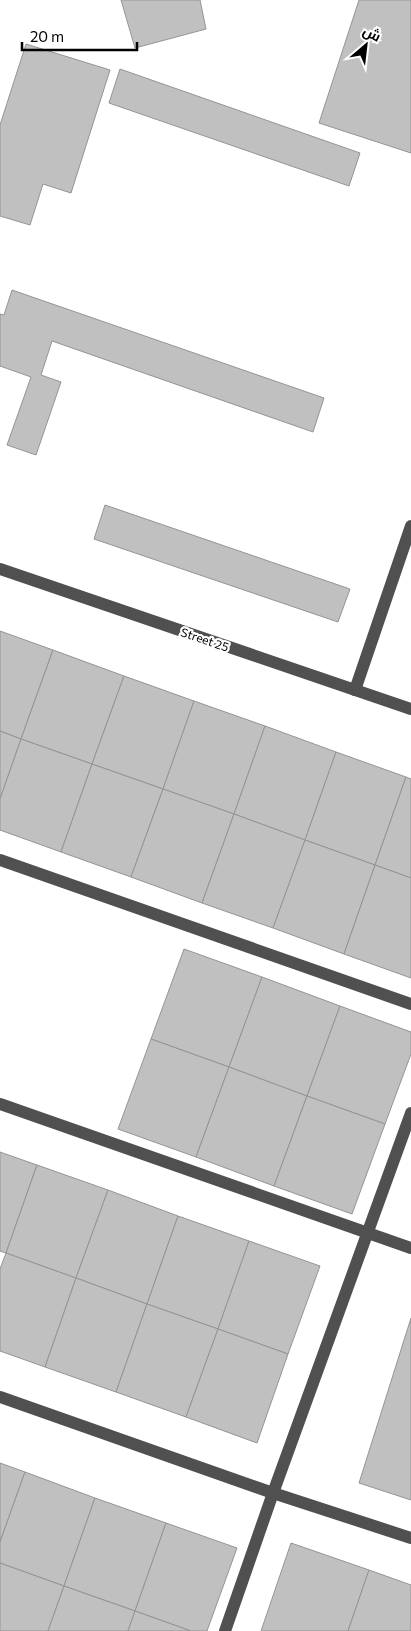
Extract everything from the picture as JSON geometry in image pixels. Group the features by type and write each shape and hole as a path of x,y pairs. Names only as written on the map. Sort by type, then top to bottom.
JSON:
{"street":[{"path":"355,690 411,526"},
{"name":"Street 25","path":"0,569 411,709"},
{"path":"0,860 411,1004"},
{"path":"0,1104 411,1248"},
{"path":"225,1631 411,1113"},
{"path":"0,1397 273,1493 411,1538"}],"building":[{"path":"121,0 200,0 206,29 135,48"},
{"path":"359,0 411,0 411,153 319,123"},
{"path":"26,44 110,70 71,193 43,184 30,225 0,216 0,125"},
{"path":"120,69 360,153 349,186 109,103"},
{"path":"12,290 324,398 313,432 52,341 41,375 61,382 36,455 7,445 31,377 0,366 0,314 4,315"},
{"path":"105,505 350,589 338,622 94,539"},
{"path":"0,631 53,650 21,739 0,731"},
{"path":"53,650 124,676 92,764 21,739"},
{"path":"124,676 194,701 163,789 92,764"},
{"path":"194,701 265,726 234,814 163,789"},
{"path":"265,726 336,752 305,840 234,814"},
{"path":"0,731 21,739 0,799"},
{"path":"21,739 92,764 61,852 0,830 0,799"},
{"path":"336,752 406,777 375,865 305,840"},
{"path":"92,764 163,789 131,877 61,852"},
{"path":"406,777 411,779 411,878 375,865"},
{"path":"163,789 234,814 202,903 131,877"},
{"path":"234,814 305,840 273,928 202,903"},
{"path":"305,840 375,865 344,954 273,928"},
{"path":"375,865 411,878 411,978 344,954"},
{"path":"184,949 262,977 229,1067 151,1039"},
{"path":"262,977 340,1006 307,1096 229,1067"},
{"path":"340,1006 411,1032 411,1054 385,1124 307,1096"},
{"path":"151,1039 229,1067 196,1157 118,1129"},
{"path":"229,1067 307,1096 274,1186 196,1157"},
{"path":"307,1096 385,1124 352,1214 274,1186"},
{"path":"0,1152 37,1165 6,1253 0,1251"},
{"path":"37,1165 108,1190 76,1278 6,1253"},
{"path":"108,1190 178,1216 147,1304 76,1278"},
{"path":"178,1216 249,1241 218,1329 147,1304"},
{"path":"249,1241 320,1266 288,1354 218,1329"},
{"path":"6,1253 76,1278 45,1367 0,1351 0,1269"},
{"path":"76,1278 147,1304 116,1392 45,1367"},
{"path":"147,1304 218,1329 186,1417 116,1392"},
{"path":"411,1318 411,1500 359,1483"},
{"path":"218,1329 288,1354 257,1443 186,1417"},
{"path":"0,1463 25,1472 0,1542"},
{"path":"25,1472 95,1498 64,1586 0,1563 0,1542"},
{"path":"95,1498 166,1523 135,1611 64,1586"},
{"path":"166,1523 237,1548 207,1631 191,1631 135,1611"},
{"path":"291,1543 369,1570 348,1631 261,1631"},
{"path":"0,1563 64,1586 48,1631 0,1631"},
{"path":"369,1570 411,1585 411,1631 348,1631"},
{"path":"64,1586 135,1611 128,1631 48,1631"},
{"path":"135,1611 191,1631 128,1631"}]}
